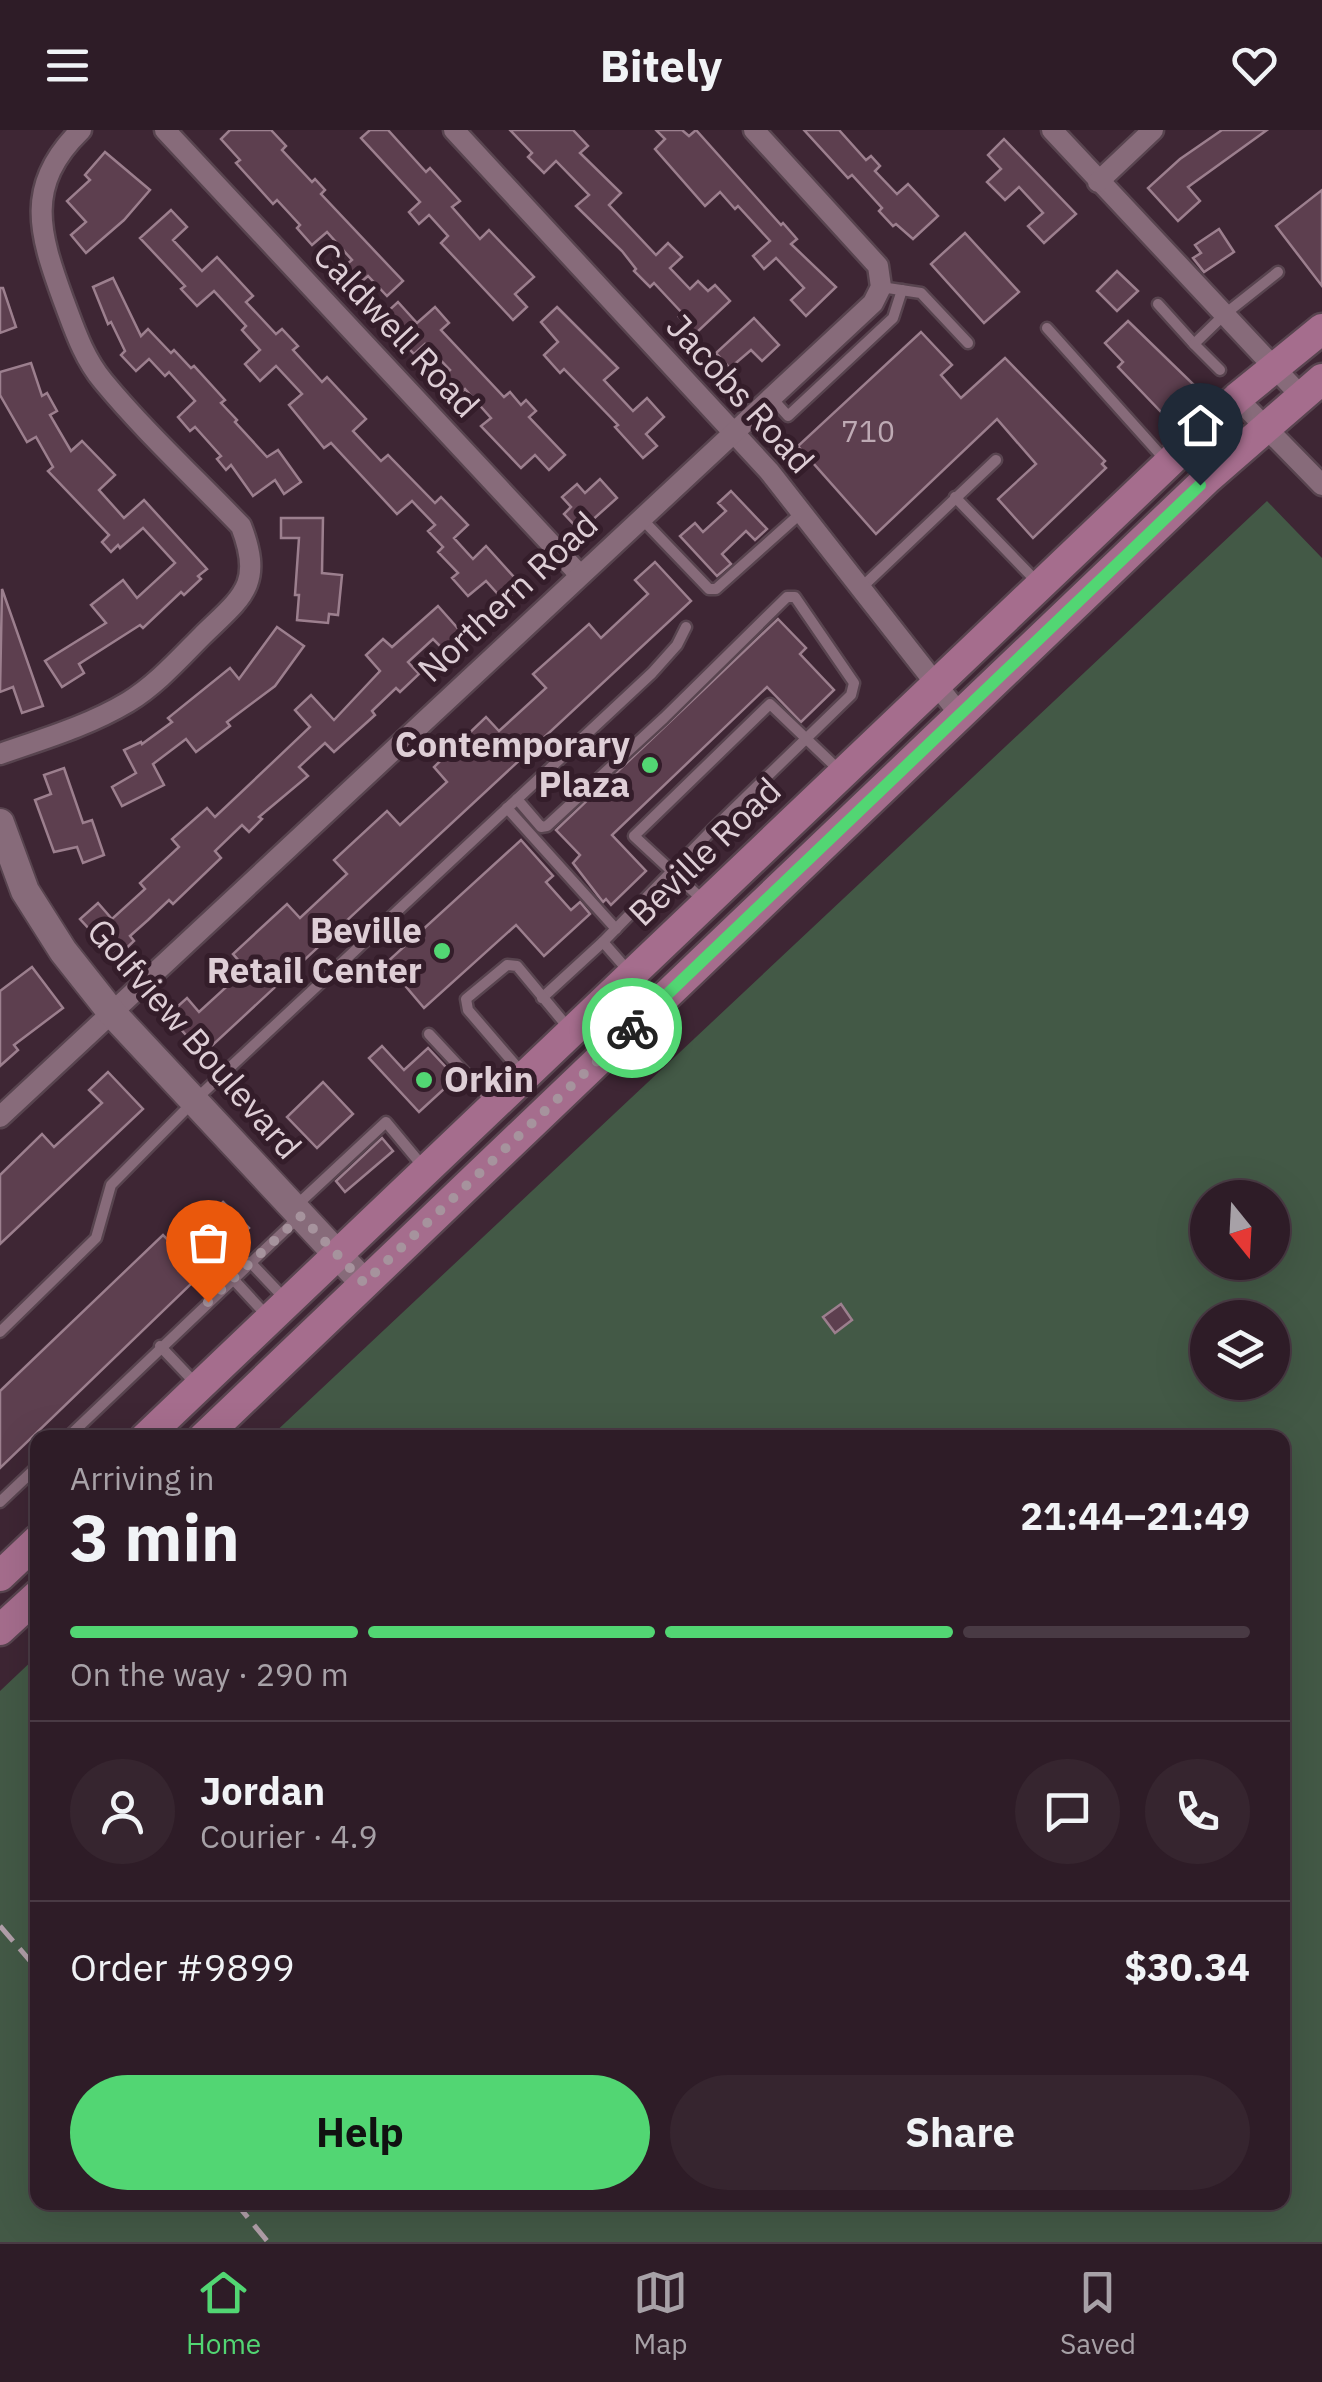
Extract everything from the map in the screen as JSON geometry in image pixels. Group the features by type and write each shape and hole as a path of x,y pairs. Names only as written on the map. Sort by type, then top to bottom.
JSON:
{"main road":[{"name":"Beville Road","path":"153,1430 1168,463 1237,398 1322,329"},
{"path":"211,1430 1266,425 1311,387"},
{"path":"0,1576 30,1548"},
{"path":"0,1630 30,1602"}],"street":[{"path":"0,754 88,722 130,701 158,680 243,596 252,568 251,552 241,526 102,380 82,350 43,244 41,212 47,179 64,147 82,130"},
{"name":"Caldwell Road","path":"165,130 579,574"},
{"name":"Jacobs Road","path":"454,130 734,432 960,716"},
{"path":"754,130 860,244 891,288"},
{"path":"1052,130 1274,368 1311,387"},
{"path":"1098,182 1153,130"},
{"name":"Northern Road","path":"0,1117 579,574 891,288"},
{"path":"1237,398 1322,485"},
{"name":"Golfview Boulevard","path":"0,823 25,890 64,951 112,1013 364,1283"},
{"path":"634,972 666,996"}],"lane":[{"path":"1194,344 1278,272"},
{"path":"891,288 921,292 968,343"},
{"path":"1158,304 1220,370"},
{"path":"1047,328 1168,463"},
{"path":"861,588 996,460"},
{"path":"956,498 1040,584"},
{"path":"641,518 708,589 716,589 802,513"},
{"path":"512,803 541,827 547,826 786,597 796,597 854,683 851,695 542,998"},
{"path":"0,1332 96,1238 112,1184 194,1101 652,673 686,627"},
{"path":"706,903 634,836 770,704 842,773"},
{"path":"512,803 616,929"},
{"path":"603,942 634,972"},
{"path":"525,1076 468,1010 466,999 507,965 517,966 572,1031"},
{"path":"429,1034 494,1105"},
{"path":"75,1430 250,1262 386,1122 426,1170"},
{"path":"250,1262 279,1310"},
{"path":"232,1279 279,1310"},
{"path":"160,1346 199,1387"},
{"path":"0,1502 30,1475"}],"green space":[{"path":"1267,501 1322,558 1322,2242 0,2242 0,1691 30,1663 30,2210 1290,2210 1290,1430 277,1430"}],"building":[{"path":"230,130 271,130 286,146 282,150 312,182 315,179 325,190 321,194 403,281 387,296 368,276 354,288 338,272 352,260 327,232 312,245 277,200 273,204 236,163 240,160 221,139"},
{"path":"370,130 388,130 426,172 430,168 460,201 452,207 480,239 489,230 534,277 515,294 527,307 513,320 441,243 448,236 429,215 419,224 409,212 420,202 361,138"},
{"path":"510,130 573,130 588,146 580,153 621,193 609,205 656,255 668,243 682,257 670,268 690,289 698,281 708,291 715,285 730,301 695,334 679,317 683,314 654,283 650,287 634,271 622,251 576,206 589,195 556,161 544,173"},
{"path":"656,130 682,130 689,136 696,130 797,239 791,244 836,287 806,316 791,300 804,288 776,258 764,269 753,256 770,241 720,192 705,206 655,149 665,139"},
{"path":"804,130 839,130 866,160 871,156 880,166 875,171 897,194 908,184 938,216 913,239 896,224 893,226 852,175 848,178"},
{"path":"1222,130 1267,130 1188,187 1200,201 1178,221 1148,188 1180,159"},
{"path":"1004,139 1076,214 1044,243 1028,226 1043,213 1019,187 1005,200 987,182 1001,169 988,155"},
{"path":"105,152 150,190 124,220 86,253 71,235 86,222 67,201 90,180 85,175"},
{"path":"1322,190 1322,286 1276,226"},
{"path":"171,210 187,227 173,240 202,271 217,257 253,296 246,302 276,334 282,329 298,346 293,350 322,382 327,377 366,419 353,431 381,461 388,455 435,503 441,497 468,525 454,538 473,559 486,546 522,586 505,602 486,581 468,596 452,578 458,573 438,552 443,547 428,531 435,525 412,501 397,514 331,443 324,448 289,405 302,394 276,366 260,381 245,364 260,350 242,330 246,326 214,291 197,306 181,289 185,286 140,238"},
{"path":"1219,229 1234,252 1204,272 1193,258 1201,253 1195,245"},
{"path":"965,233 1019,292 984,323 931,264"},
{"path":"1117,271 1138,291 1117,311 1097,291"},
{"path":"113,278 141,336 148,329 171,353 174,350 191,368 194,366 225,400 221,403 235,422 267,457 278,450 301,482 284,494 275,480 253,496 231,465 226,470 217,459 221,456 195,427 190,431 178,417 195,401 169,372 165,376 149,359 136,371 121,355 125,351 111,322 108,324 93,287"},
{"path":"0,288 16,327 0,333"},
{"path":"398,302 417,323 435,307 449,323 441,330 504,397 510,392 521,405 526,400 536,411 529,417 565,455 549,470 535,455 521,468 481,426 491,418 465,389 456,397 440,380 450,370 425,344 414,354 398,337 404,332 386,313"},
{"path":"557,307 618,368 604,380 633,411 647,398 664,417 646,434 657,446 643,458 615,427 618,425 564,369 560,373 544,355 558,342 541,322"},
{"path":"754,318 779,345 762,361 751,350 730,368 716,353"},
{"path":"1128,321 1194,385 1163,414 1118,367 1123,362 1105,343"},
{"path":"921,332 952,365 941,375 961,398 1005,358 1105,461 1102,464 1106,468 1033,538 998,499 1036,464 997,419 876,534 798,446"},
{"path":"31,363 42,396 47,393 57,411 50,415 71,451 82,441 115,475 99,490 124,518 144,500 207,569 184,595 181,592 143,628 140,625 79,664 84,673 62,687 45,661 106,623 91,605 123,580 137,598 175,563 143,528 111,552 102,542 109,535 48,471 53,467 36,437 27,442 0,395 0,372"},
{"path":"600,479 617,498 580,531 564,514 571,507 562,497 577,484 585,493"},
{"path":"731,491 767,529 755,540 746,531 722,554 731,564 717,576 680,536 695,523 703,532 726,511 718,503"},
{"path":"281,518 323,518 322,573 342,575 338,615 329,614 328,623 297,620 299,538 281,538"},
{"path":"655,562 691,601 203,1054 168,1015 187,998 199,1012 246,969 233,954 287,904 300,918 347,874 334,860 387,811 400,825 447,782 434,767 486,717 499,731 546,688 533,674 589,624 601,638 648,594 635,580"},
{"path":"2,589 43,706 22,713 13,687 0,692"},
{"path":"438,606 461,632 443,649 433,639 408,662 419,674 400,692 396,688 372,711 375,715 334,752 325,743 299,767 308,776 259,817 262,819 249,832 242,825 215,851 221,858 173,904 169,900 130,936 134,941 116,958 80,919 98,903 112,919 145,889 140,883 179,847 172,839 207,808 215,817 310,727 295,710 311,695 334,720 380,671 366,655 383,639 392,647"},
{"name":"Contemporary Plaza","path":"778,619 806,648 800,654 834,690 801,722 767,687 612,835 646,871 611,905 606,899 603,902 573,863 580,855 556,830"},
{"path":"277,627 304,646 275,686 227,722 230,726 196,752 186,739 153,764 164,785 122,806 112,787 136,773 124,750 142,744 172,722 168,718 230,668 239,679"},
{"path":"64,768 83,823 92,820 104,855 83,863 77,847 54,852 35,800 51,794 44,775"},
{"path":"521,840 553,876 546,882 571,910 580,902 590,914 544,956 516,925 424,1008 386,963"},
{"path":"32,967 63,1008 14,1045 18,1050 0,1066 0,991"},
{"name":"Orkin","path":"382,1046 404,1070 428,1048 456,1078 419,1112 369,1058"},
{"path":"108,1072 143,1109 0,1244 0,1175 42,1134 54,1147 102,1103 89,1090"},
{"path":"323,1082 353,1114 317,1148 287,1117"},
{"path":"382,1138 393,1151 345,1192 336,1181"},
{"path":"223,1202 249,1228 39,1430 30,1430 30,1439 0,1468 0,1391 163,1235 175,1247"},
{"path":"841,1304 852,1320 835,1333 823,1317"}],"railway":[{"path":"0,1926 30,1961"},
{"path":"242,2210 268,2242"}],"way so far":[{"path":"208,1302 301,1216 364,1283 632,1028"}],"place":[{"name":"Contemporary Plaza","path":"650,765"},
{"name":"Beville Retail Center","path":"442,951"},
{"name":"Orkin","path":"424,1080"}],"route":[{"path":"632,1028 1200,485"}]}
